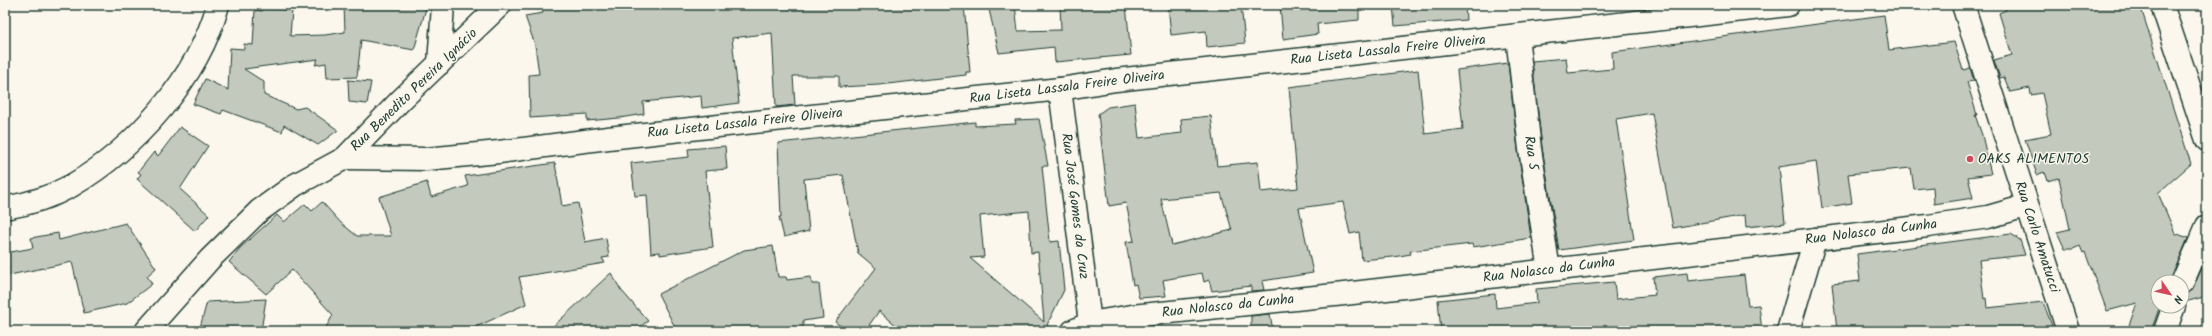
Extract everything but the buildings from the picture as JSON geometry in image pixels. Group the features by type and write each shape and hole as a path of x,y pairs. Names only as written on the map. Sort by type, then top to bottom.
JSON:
{"street":[{"path":"5,208 46,198 70,186 97,169 124,146 172,97 199,54 218,5"},
{"path":"439,64 443,5"},
{"name":"Rua Benedito Pereira Ignácio","path":"344,158 500,5"},
{"name":"Rua Liseta Lassala Freire Oliveira","path":"344,158 426,159 499,152 615,137 1060,89 1116,80 1788,5"},
{"name":"Rua Carlo Amatucci","path":"1963,5 2026,206 2068,331"},
{"path":"2162,5 2207,140"},
{"name":"Rua 5","path":"1517,36 1530,149 1548,270"},
{"name":"Rua José Gomes da Cruz","path":"1060,89 1081,327"},
{"path":"146,331 210,259 259,211 295,185 344,158"},
{"name":"Rua Nolasco da Cunha","path":"1081,327 1132,316 1201,310 1964,221 2026,206"},
{"path":"2186,274 2207,226"},
{"path":"1788,331 1815,239"},
{"path":"2165,331 2171,314"}],"place":[{"name":"OAKS ALIMENTOS","path":"1970,159"}]}
